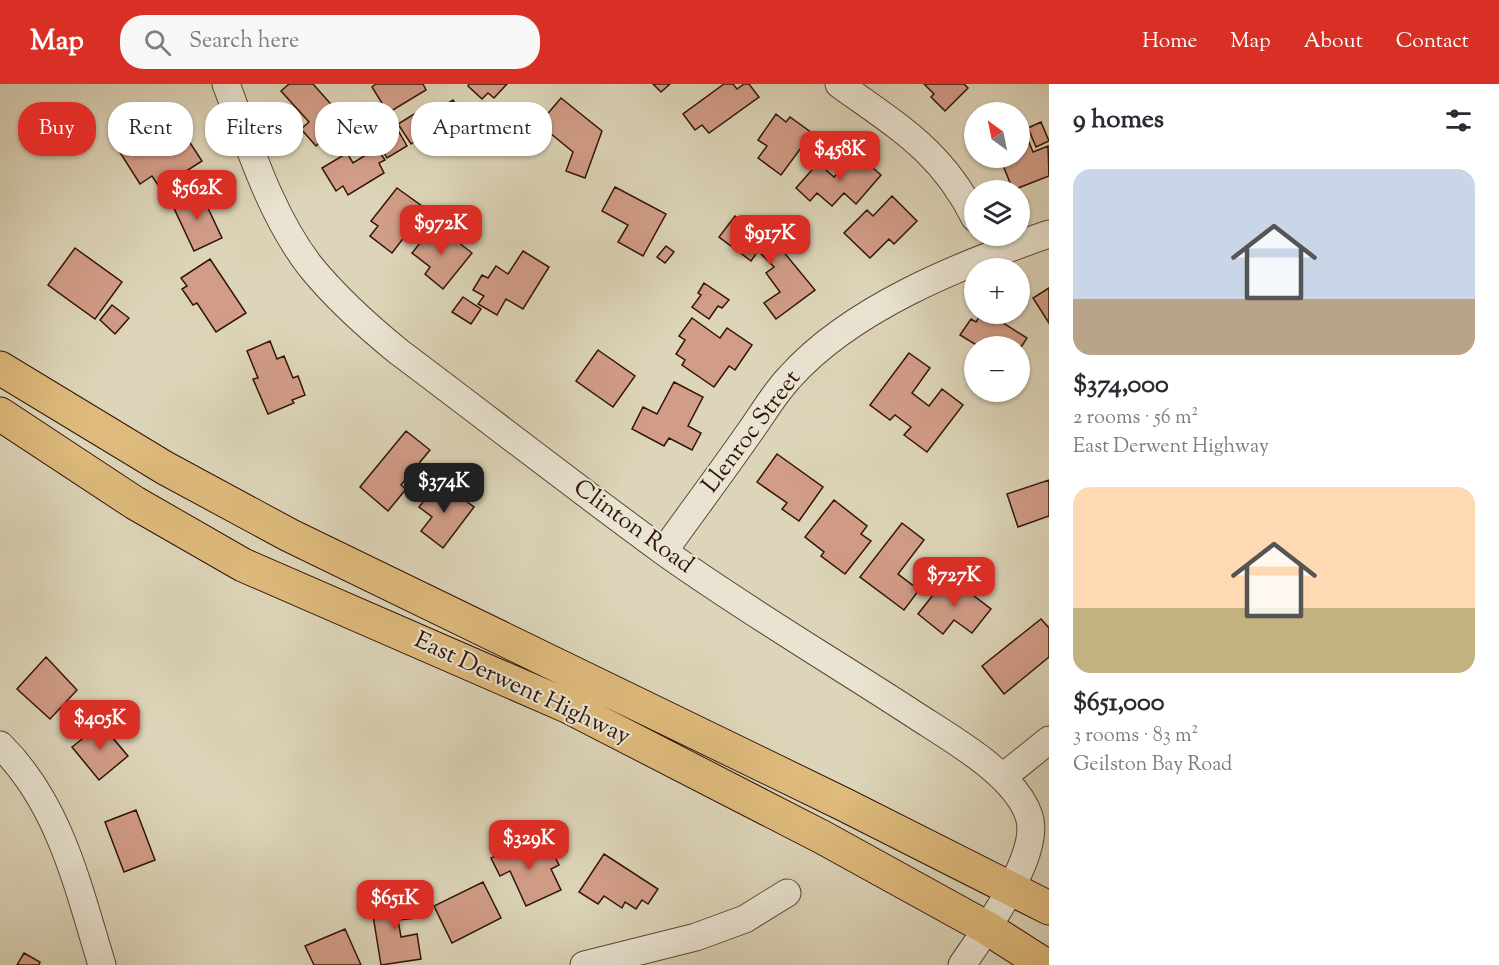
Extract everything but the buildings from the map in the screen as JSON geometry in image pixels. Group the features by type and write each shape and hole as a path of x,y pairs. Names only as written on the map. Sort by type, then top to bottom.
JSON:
{"main road":[{"name":"East Derwent Highway","path":"0,368 165,468 289,535 1012,887 1049,909"},
{"name":"East Derwent Highway","path":"0,414 135,504 243,565 567,706 822,837 987,928 1045,965"}],"street":[{"name":"Clinton Road","path":"226,84 276,207 310,266 334,292 399,352 664,551 799,642 930,725 1003,777 1020,796 1030,817 1031,835 1012,887 962,965"},
{"path":"839,84 916,140 940,163 959,186 964,196"},
{"name":"Llenroc Street","path":"1030,237 1049,234"},
{"name":"Llenroc Street","path":"664,551 788,378 816,352 886,304 985,246"},
{"path":"1003,777 1049,740"},
{"path":"0,745 33,784 53,818 68,854 102,965"},
{"path":"584,965 716,930 745,919 787,893"}]}
